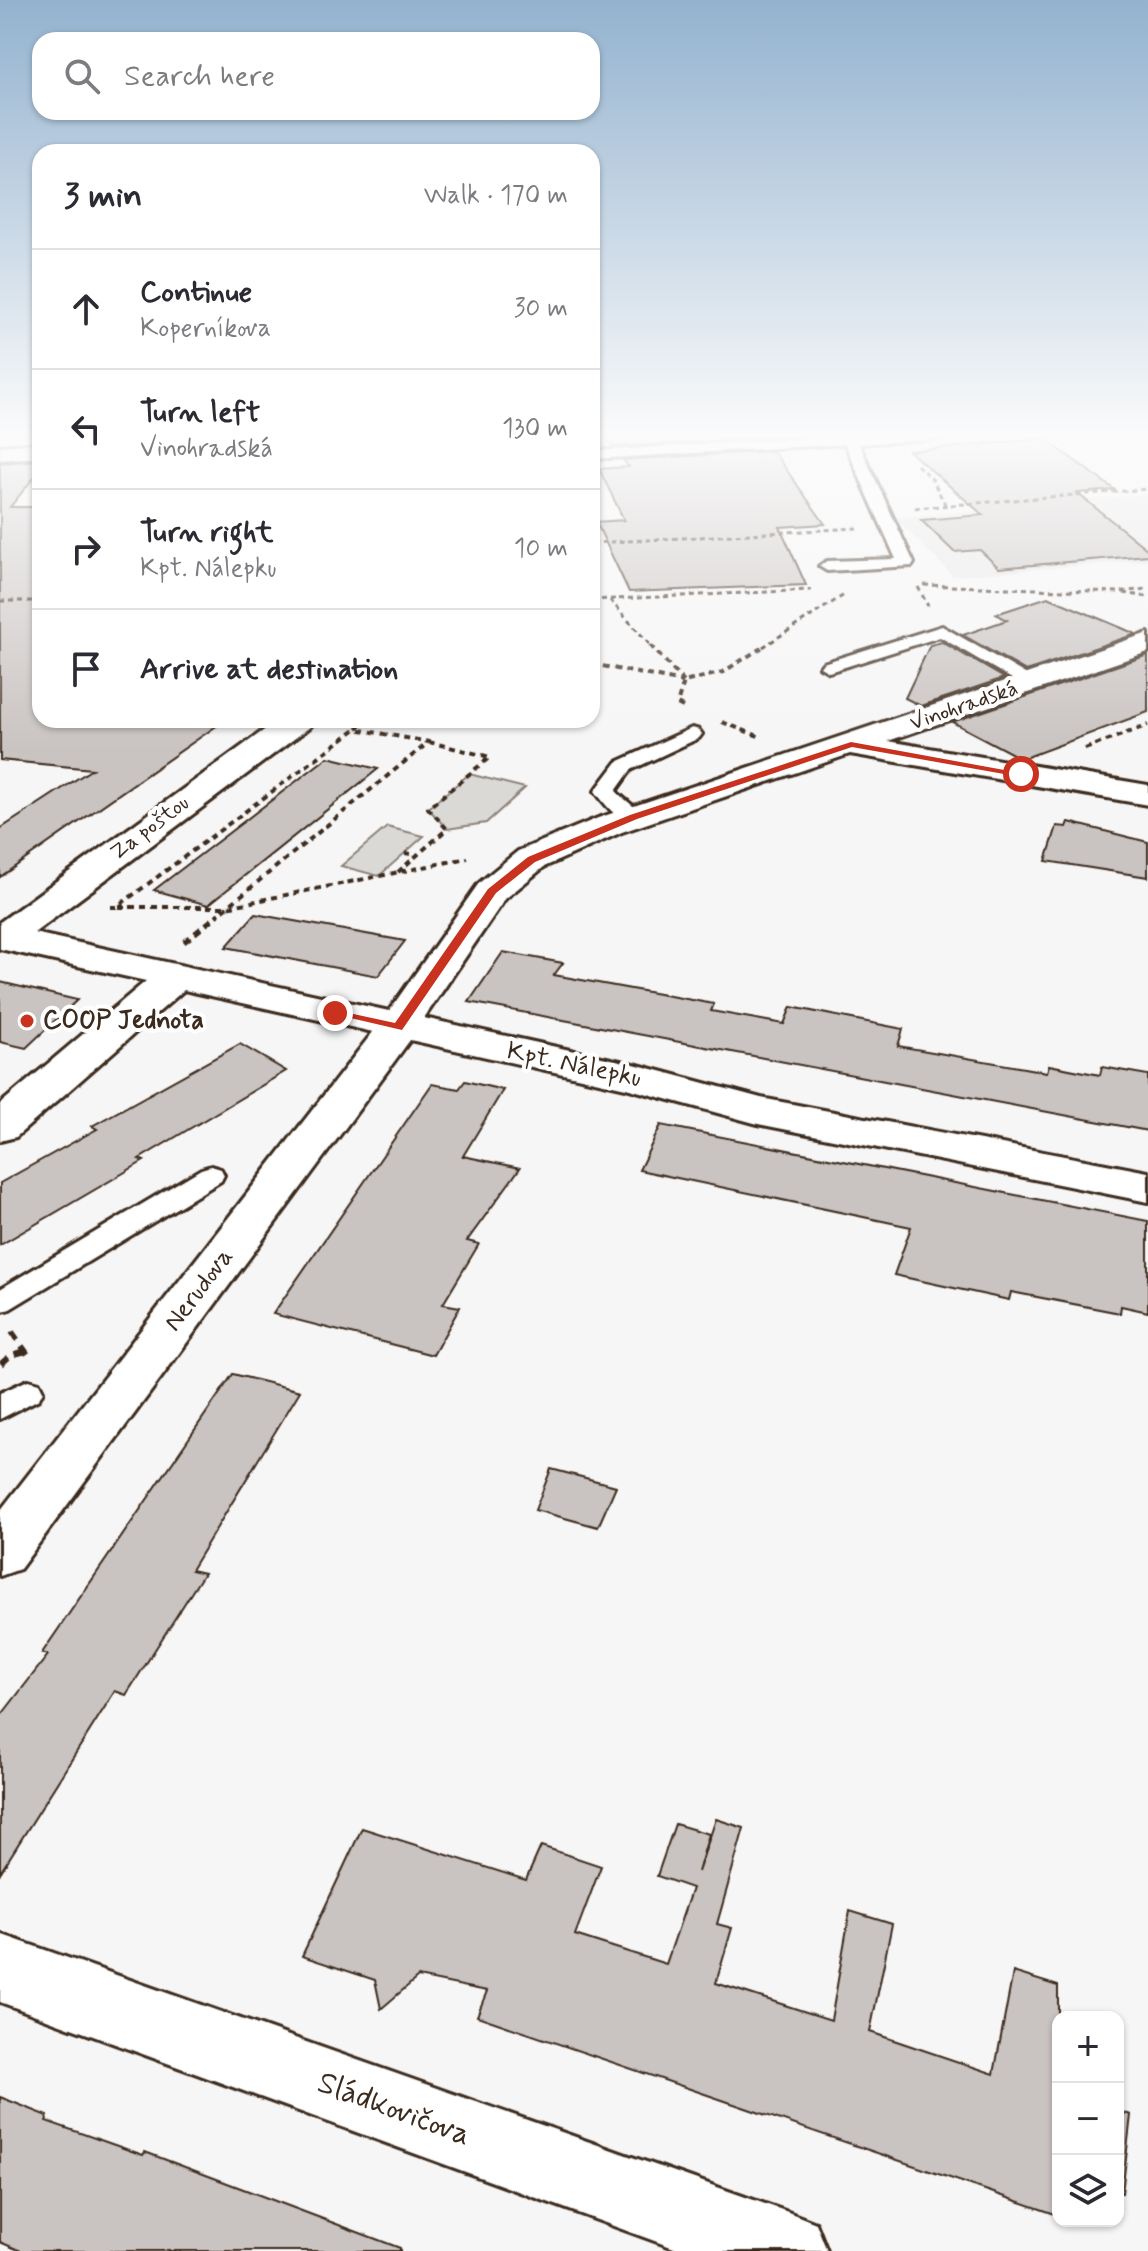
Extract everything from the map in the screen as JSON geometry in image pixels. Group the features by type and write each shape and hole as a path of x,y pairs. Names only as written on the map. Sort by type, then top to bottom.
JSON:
{"street":[{"name":"Vinohradská","path":"398,1027 492,891 531,859 634,817 1145,645"},
{"name":"Za poštou","path":"2,938 288,728"},
{"path":"851,744 1144,792"},
{"name":"Kpt. Nálepku","path":"2,938 179,960 398,1027 634,1077 758,1111 1148,1187"},
{"path":"0,1127 179,960"},
{"name":"Nerudova","path":"0,1553 398,1027"},
{"path":"634,1077 768,1088 1148,1162"},
{"name":"Sládkovičova","path":"0,1968 788,2251"}],"lane":[{"path":"827,566 906,563 895,539"},
{"path":"829,667 942,631 1030,682"},
{"path":"634,817 622,810 605,791 624,766 692,734"},
{"path":"4,1314 211,1175"},
{"path":"0,1408 28,1391"}],"path":[{"path":"600,543 666,539"},
{"path":"942,631 916,585 1119,592 1148,597"},
{"path":"600,666 684,682 723,672 856,587"},
{"path":"600,600 825,589"},
{"path":"1119,592 1148,589"},
{"path":"610,599 684,682"},
{"path":"0,601 32,601"},
{"path":"684,682 677,704 690,709"},
{"path":"715,719 768,740"},
{"path":"117,907 356,729 490,757 428,808 447,829 398,873"},
{"path":"179,960 227,907 429,742"},
{"path":"405,853 417,855"},
{"path":"105,906 227,907 469,858"},
{"path":"4,1314 31,1357 28,1391"},
{"path":"0,1365 11,1355 26,1351"}],"shaded area":[{"path":"916,539 1148,539 1148,560 953,576"},
{"path":"469,774 525,788 486,823 447,829 428,808"},
{"path":"387,827 424,836 379,876 341,866"}],"building":[{"path":"0,539 32,539 32,728 214,728 0,877 0,829 92,769 0,760"},
{"path":"604,539 785,539 806,585 629,592"},
{"path":"941,539 1134,539 1148,550 1148,555 999,568 980,550 954,552"},
{"path":"1048,597 1136,634 1026,671 963,635 1007,620 996,614"},
{"path":"942,642 1004,678 921,706 905,698 930,645"},
{"path":"1148,655 1148,712 1022,759 952,722"},
{"path":"328,757 378,769 208,905 154,890"},
{"path":"1069,822 1148,842 1148,877 1046,861 1057,826 1067,827"},
{"path":"255,914 405,941 378,976 226,947"},
{"path":"503,952 563,963 554,975 714,1004 711,1011 784,1024 791,1007 903,1029 898,1046 1047,1072 1049,1065 1100,1075 1102,1067 1148,1075 1148,1131 469,1002"},
{"name":"COOP Jednota","path":"0,982 77,1000 26,1048 0,1042"},
{"path":"240,1044 286,1071 139,1159 144,1161 0,1245 0,1183 97,1129 92,1126"},
{"path":"465,1081 503,1090 463,1156 520,1168 467,1241 479,1244 443,1304 460,1307 433,1355 273,1314 432,1084 459,1089"},
{"path":"661,1125 1148,1221 1148,1312 1121,1306 1120,1313 1011,1292 1009,1300 894,1275 911,1227 639,1170"},
{"path":"233,1374 300,1391 191,1570 204,1573 126,1695 115,1691 0,1873 0,1717 48,1655 42,1653"},
{"path":"551,1469 616,1486 598,1527 535,1510"},
{"path":"716,1819 744,1828 717,1924 732,1928 716,1983 831,2020 850,1911 892,1924 870,2032 994,2074 1013,1972 1058,1986 1058,2011 1052,2011 1052,2213 477,2016 487,1991 418,1977 381,2009 375,1980 302,1956 362,1828 526,1880 541,1846 601,1866 575,1935 666,1964 692,1888 657,1876 675,1824 709,1834 698,1872"},
{"path":"0,2097 48,2116 46,2121 143,2155 145,2152 400,2248 400,2251 21,2251 0,2242"},
{"path":"1124,2113 1131,2115 1124,2176"}],"place":[{"name":"COOP Jednota","path":"27,1021"}],"route":[{"path":"335,1013 398,1027 492,891 531,859 610,825 851,744 1021,774"}]}
